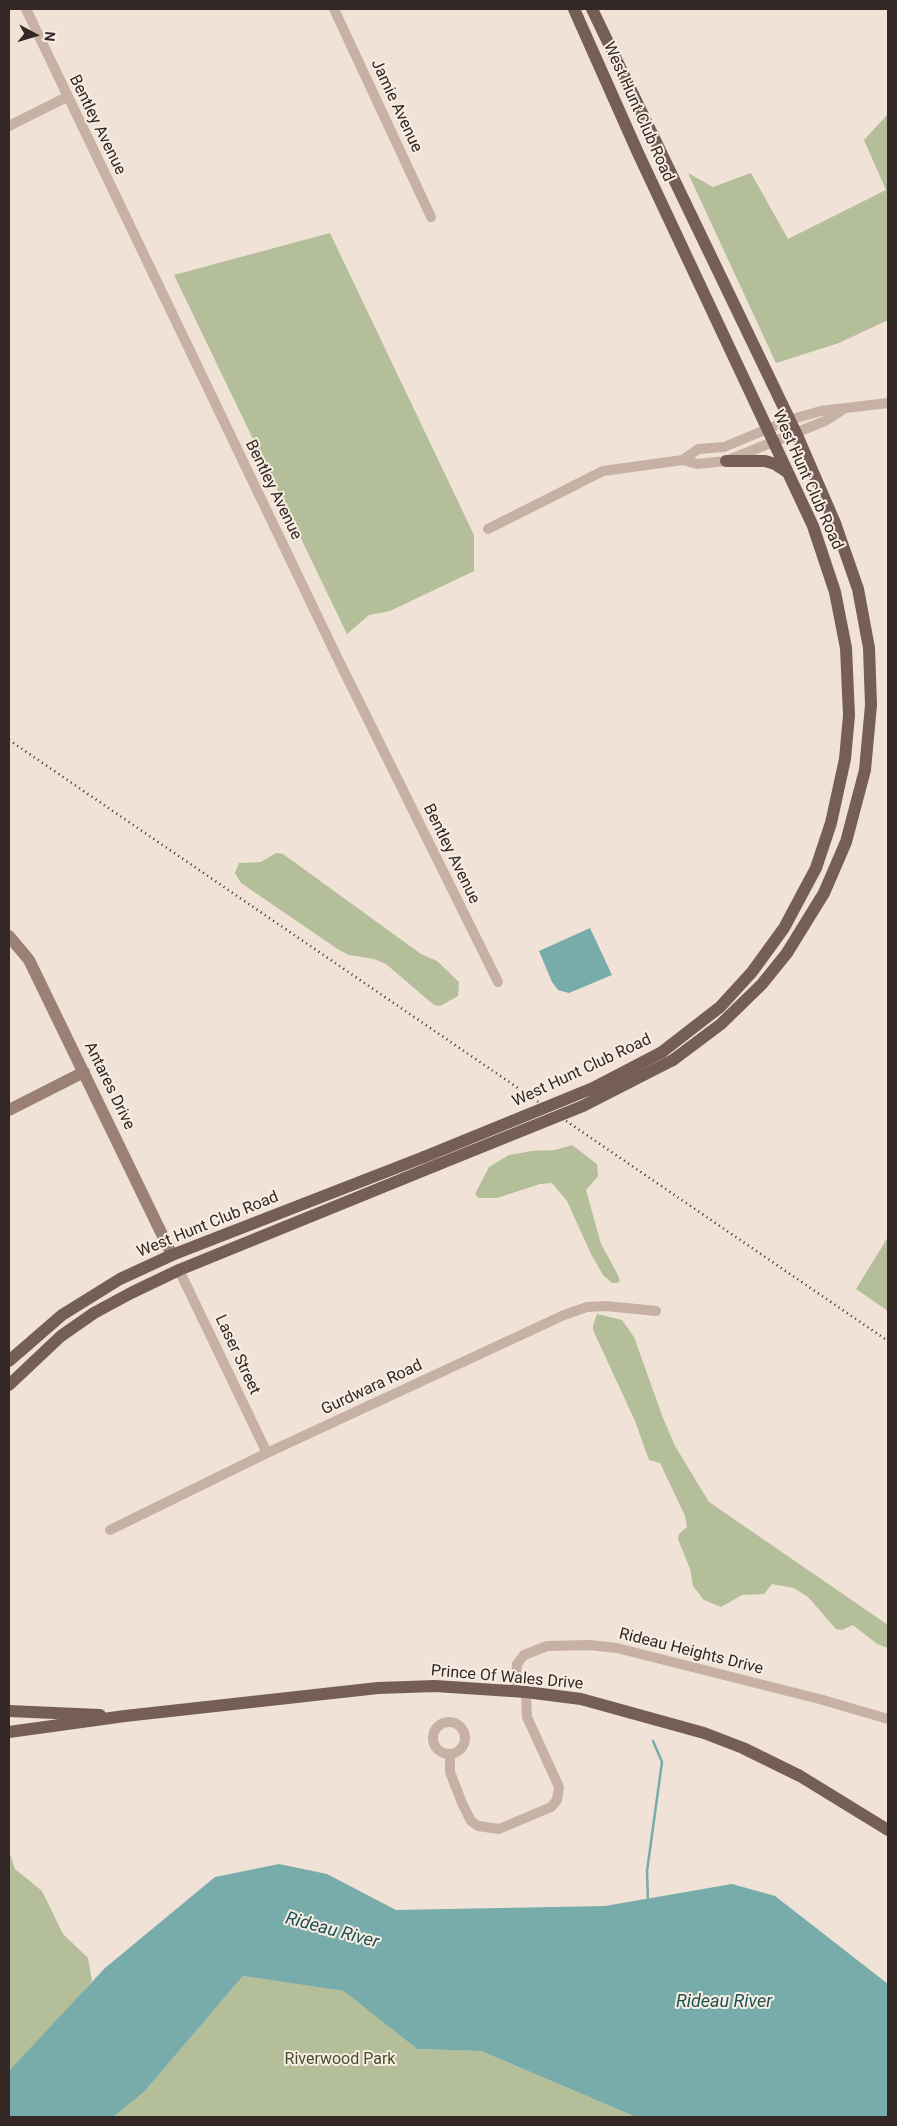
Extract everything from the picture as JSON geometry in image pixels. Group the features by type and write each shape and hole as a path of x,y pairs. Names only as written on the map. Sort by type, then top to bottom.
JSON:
{"main road":[{"name":"West Hunt Club Road","path":"9,1385 48,1346 77,1324 131,1293 180,1270 583,1106 673,1060 708,1034 746,1001 777,966 803,930 824,893 843,849 857,805 865,770 872,690 869,648 860,596 844,544 796,433 592,9"},
{"name":"West Hunt Club Road","path":"9,1360 47,1326 83,1300 120,1279 172,1255 424,1157 592,1088 662,1052 720,1007 752,972 784,928 802,898 822,853 842,780 849,715 848,679 842,624 823,551 638,153 579,10"},
{"path":"726,460 765,461 775,464 787,472"},
{"path":"172,1255 180,1270"},
{"name":"Prince Of Wales Drive","path":"13,1732 125,1716 378,1688 435,1686 520,1692 581,1699 704,1733 743,1748 800,1776 888,1830"},
{"name":"Prince Of Wales Drive","path":"9,1711 125,1716"}],"street":[{"name":"Bentley Avenue","path":"26,9 340,662 498,982"},
{"name":"Jamie Avenue","path":"334,9 431,217"},
{"path":"9,126 67,97"},
{"name":"West Hunt Club Road","path":"789,420 821,411 842,410 866,404 888,403"},
{"name":"West Hunt Club Road","path":"796,433 825,421 842,410"},
{"path":"683,460 698,449 724,446 789,420"},
{"path":"488,529 603,471 683,460 697,464 714,464 796,433"},
{"name":"Antares Drive","path":"9,936 29,960 172,1255"},
{"path":"9,1110 84,1072"},
{"name":"Laser Street","path":"180,1270 267,1453"},
{"name":"Gurdwara Road","path":"110,1530 267,1453 564,1315 587,1307 606,1306 656,1311"},
{"name":"Rideau Heights Drive","path":"450,1754 450,1772 464,1808 471,1821 478,1826 498,1828 551,1808 557,1800 559,1787 527,1717 520,1692 516,1664 524,1655 547,1646 589,1644 617,1648 823,1700 888,1719"}],"green space":[{"path":"888,114 888,320 839,343 776,363 688,173 713,187 751,173 788,239 886,190 864,140"},
{"path":"330,233 474,535 474,571 390,611 369,615 347,634 174,275"},
{"path":"276,853 283,854 421,954 437,961 459,982 458,996 440,1006 434,1005 386,964 374,959 349,955 339,950 241,883 235,873 239,863 261,862"},
{"path":"572,1145 597,1164 598,1176 586,1190 601,1244 620,1281 617,1283 612,1283 603,1275 591,1254 567,1201 552,1183 540,1184 497,1198 479,1198 475,1194 489,1167 509,1155 555,1150"},
{"path":"888,1237 888,1311 856,1289"},
{"path":"597,1314 622,1320 634,1337 675,1446 709,1502 888,1625 888,1648 877,1644 853,1625 842,1630 836,1629 808,1597 794,1588 772,1584 764,1594 742,1595 721,1607 704,1600 693,1586 690,1569 678,1539 679,1534 687,1527 685,1516 660,1463 649,1460 635,1421 593,1330"},
{"path":"9,1851 15,1869 42,1891 63,1934 88,1958 92,1981 55,2029 9,2072"},
{"name":"Riverwood Park","path":"243,1976 345,1991 417,2049 481,2051 636,2117 113,2117 144,2092"}],"water":[{"path":"590,928 612,975 569,993 558,990 552,982 539,951"},
{"name":"Rideau River","path":"279,1864 327,1874 396,1910 605,1906 732,1884 775,1896 888,1984 888,2117 636,2117 481,2051 417,2049 344,1991 243,1976 144,2092 113,2117 9,2117 9,2071 105,1968 215,1877"}],"waterway":[{"path":"648,1902 647,1871 662,1762 653,1741"}],"railway":[{"path":"9,740 888,1341"}]}
